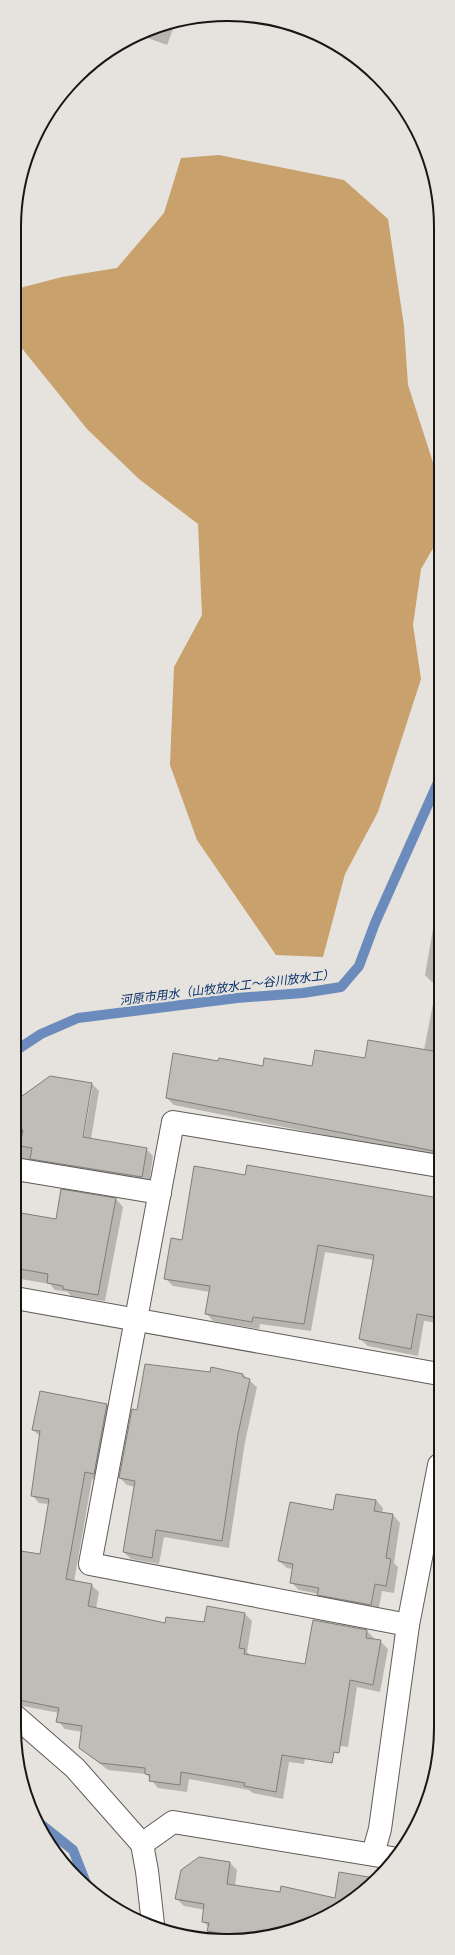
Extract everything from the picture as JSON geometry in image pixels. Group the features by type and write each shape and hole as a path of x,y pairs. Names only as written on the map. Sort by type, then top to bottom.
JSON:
{"street":[{"path":"408,1625 90,1564 174,1122 434,1165"},
{"path":"21,1170 160,1193"},
{"path":"21,1299 434,1373"},
{"path":"142,1844 173,1822 382,1856 380,1829 408,1625 434,1491"},
{"path":"21,1720 75,1768 142,1844 147,1871 153,1920"}],"shaded area":[{"path":"219,155 344,180 388,219 404,326 408,385 434,466 434,547 421,569 413,625 421,679 378,812 345,874 323,957 276,955 197,840 170,765 174,667 202,615 198,524 139,479 87,429 21,347 21,288 62,277 117,268 164,213 181,158"}],"building":[{"path":"368,1040 434,1051 434,1151 166,1098 173,1053 218,1061 219,1058 263,1066 264,1058 312,1066 315,1050 365,1058"},
{"path":"50,1076 92,1083 83,1137 147,1148 142,1177 30,1159 32,1148 21,1146 23,1130 21,1130 21,1097"},
{"path":"247,1165 434,1197 434,1317 417,1314 411,1349 359,1339 374,1255 318,1245 304,1324 253,1317 252,1322 205,1314 210,1286 164,1279 171,1238 182,1240 194,1166 245,1175"},
{"path":"61,1189 116,1198 98,1295 63,1289 63,1286 47,1283 48,1274 21,1269 21,1213 56,1219"},
{"path":"145,1364 210,1372 211,1367 243,1374 243,1377 250,1379 238,1434 222,1541 156,1530 152,1558 123,1552 135,1481 119,1478 132,1409 137,1410"},
{"path":"40,1391 107,1404 94,1474 85,1472 66,1579 92,1584 88,1606 165,1623 166,1617 204,1622 207,1606 245,1613 239,1648 245,1649 244,1654 305,1664 313,1620 367,1630 366,1638 381,1640 373,1685 350,1680 339,1753 334,1752 332,1763 282,1755 276,1792 244,1786 245,1783 181,1772 180,1785 149,1781 150,1775 145,1774 145,1768 100,1763 79,1748 82,1726 56,1722 59,1708 21,1700 21,1551 40,1554 49,1499 31,1496 40,1431 32,1430"},
{"path":"336,1494 376,1500 374,1511 393,1514 386,1558 391,1559 386,1586 375,1584 371,1605 317,1595 319,1588 290,1583 293,1564 278,1561 290,1502 333,1510"},
{"path":"199,1857 230,1862 227,1884 280,1892 281,1886 335,1898 339,1872 370,1877 342,1899 319,1913 307,1918 268,1930 241,1934 224,1934 207,1931 209,1923 202,1922 204,1904 175,1899 181,1870"}],"waterway":[{"name":"河原市用水（山牧放水工～谷川放水工）","path":"21,1047 41,1034 78,1018 237,998 303,993 341,987 359,966 375,923 434,791"},
{"name":"河原市用水（山牧放水工～谷川放水工）","path":"49,1831 73,1850 83,1876"}]}
